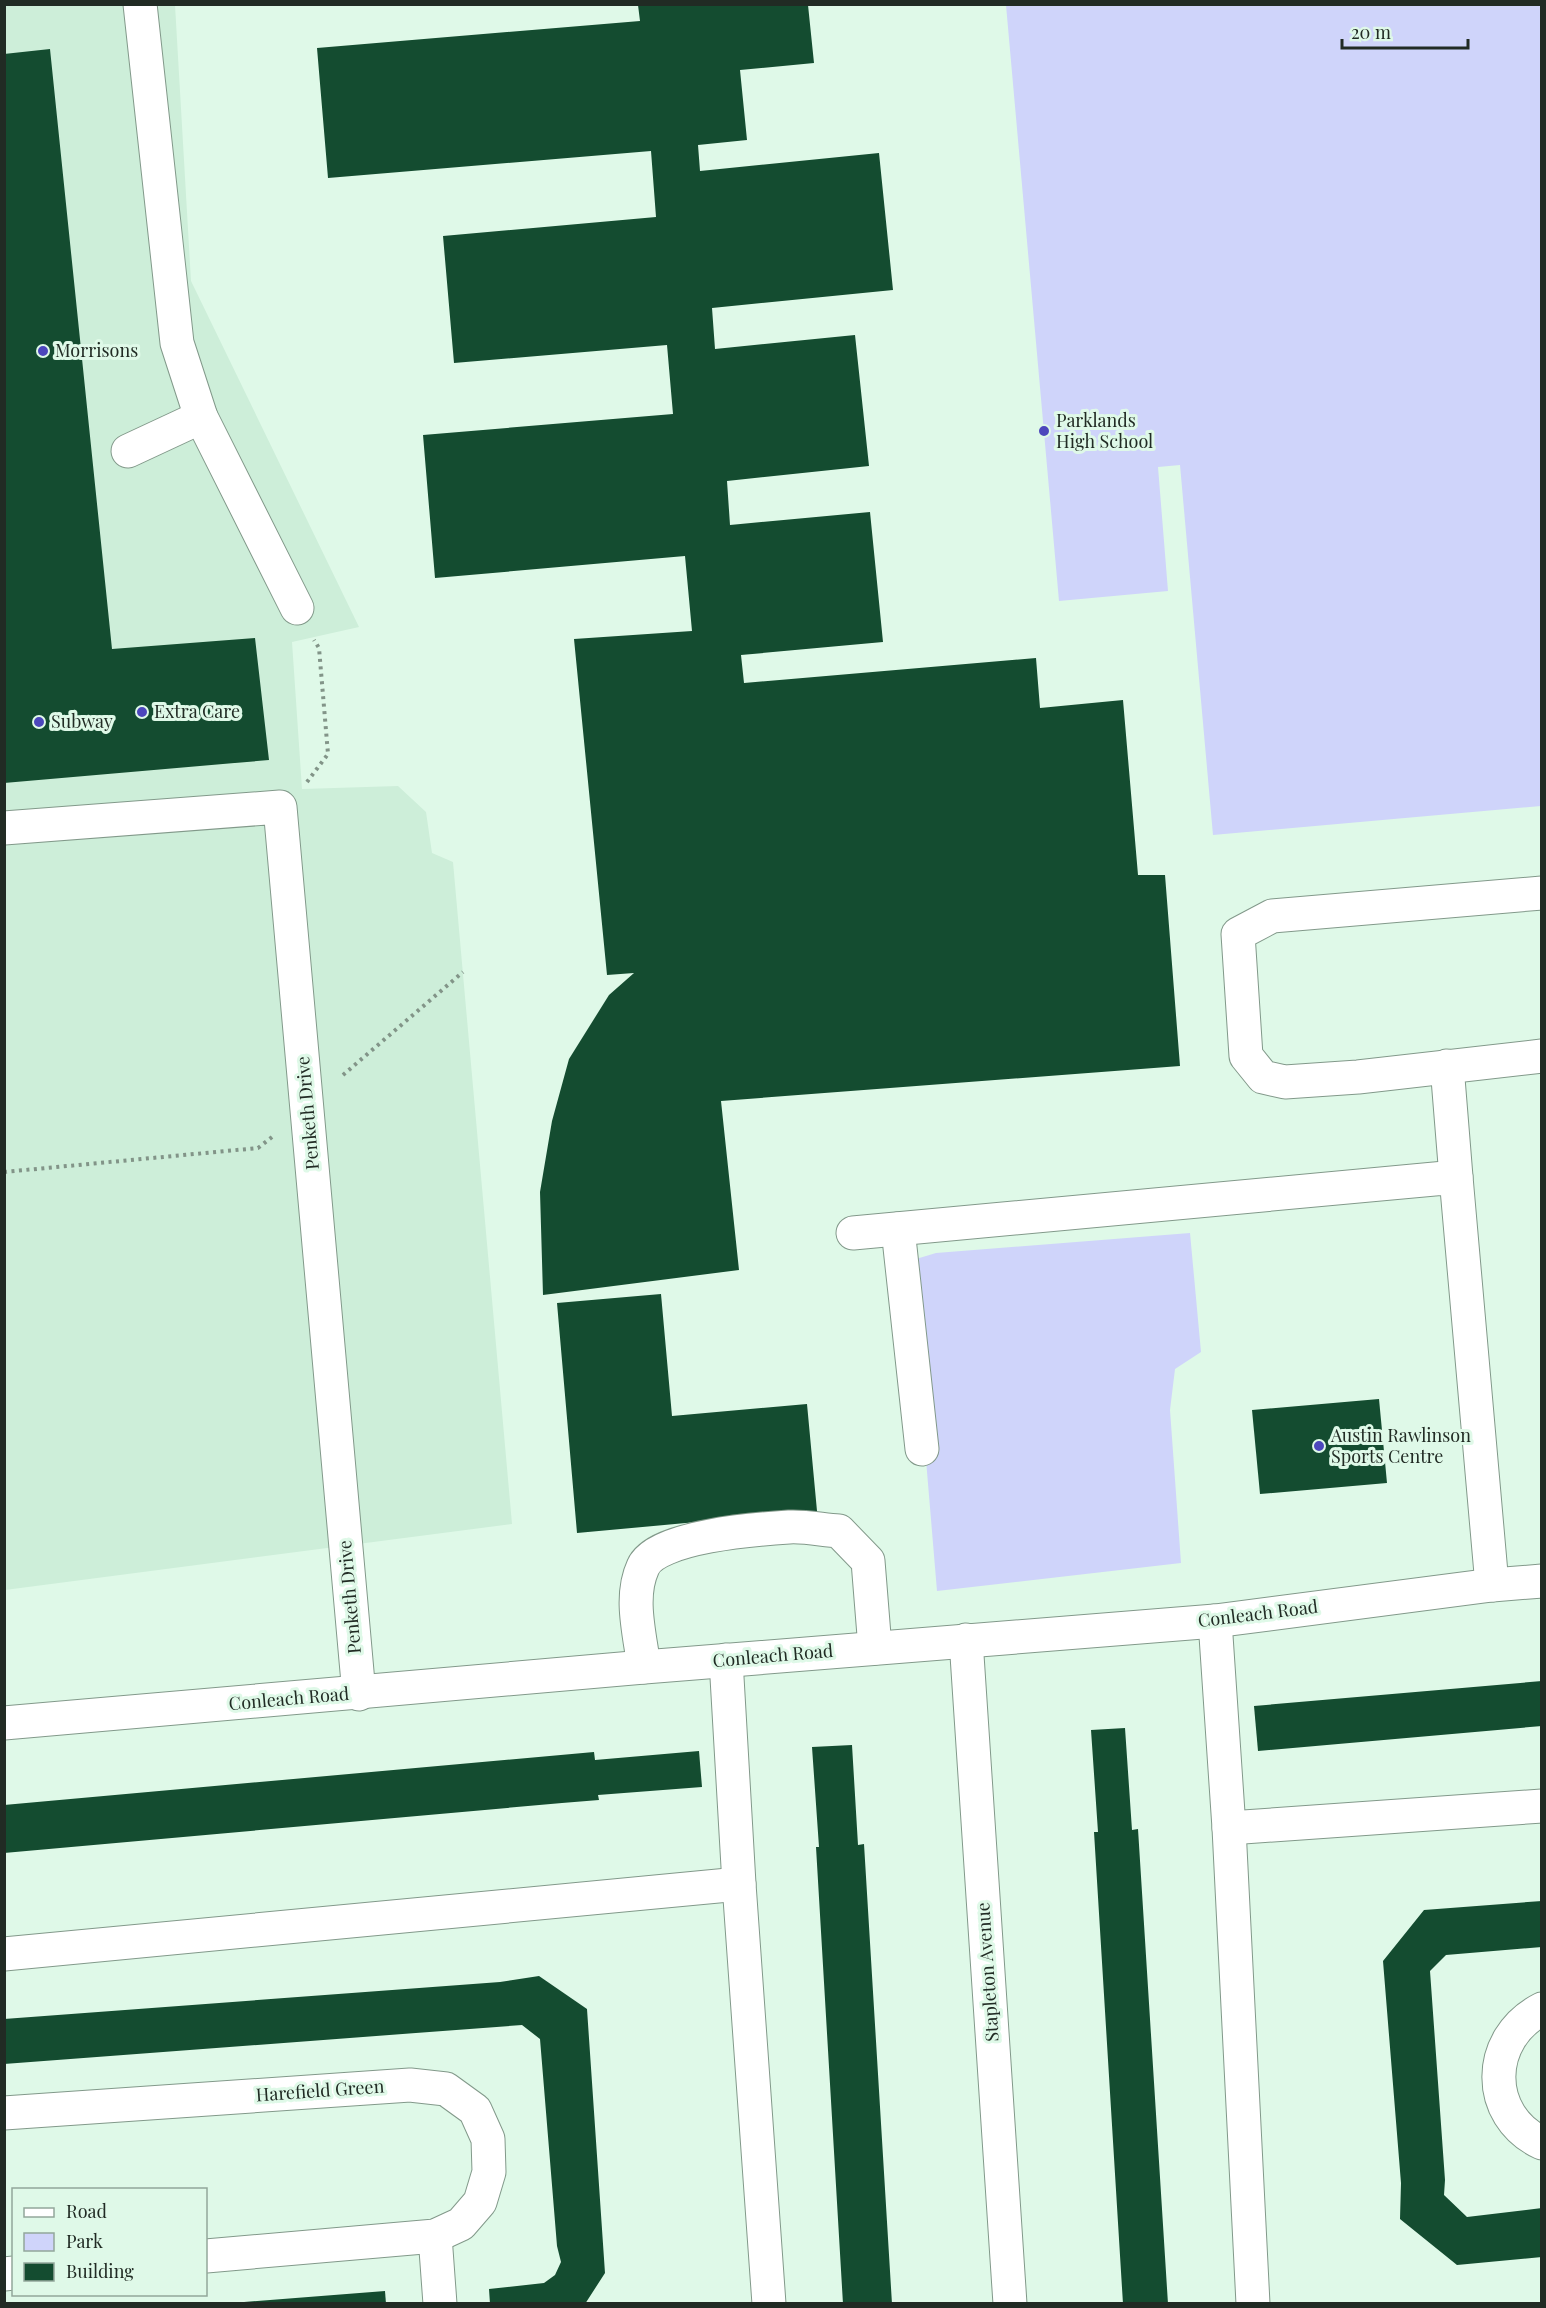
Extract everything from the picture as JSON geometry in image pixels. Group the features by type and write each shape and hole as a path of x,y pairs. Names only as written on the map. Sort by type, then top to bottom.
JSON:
{"street":[{"path":"140,4 177,343 201,417 297,608"},
{"path":"128,451 201,417"},
{"path":"4,828 280,807"},
{"name":"Penketh Drive","path":"280,807 359,1694"},
{"path":"1542,893 1272,916 1238,934 1246,1056 1263,1077 1285,1082 1542,1056"},
{"path":"1447,1066 1492,1585"},
{"path":"853,1233 1456,1176"},
{"path":"898,1229 922,1449"},
{"path":"644,1667 636,1592 644,1564 670,1546 699,1537 791,1527 839,1531 868,1561 875,1648"},
{"name":"Conleach Road","path":"4,1723 359,1694 726,1660 1215,1621 1492,1585 1542,1581"},
{"path":"1215,1621 1229,1828 1253,2304"},
{"name":"Stapleton Avenue","path":"966,1640 1010,2304"},
{"path":"726,1660 739,1884 769,2304"},
{"path":"1229,1828 1542,1806"},
{"path":"4,1954 739,1884"},
{"path":"1542,2009 1512,2032 1500,2057 1497,2081 1509,2112 1527,2136 1542,2143"},
{"name":"Harefield Green","path":"4,2113 410,2085 446,2089 475,2110 488,2139 489,2172 480,2202 461,2224 435,2236 207,2256"},
{"path":"435,2236 440,2304"}],"path":[{"path":"280,807 302,789 328,754 319,648 297,608"},
{"path":"4,1172 258,1148 463,972"}],"shaded area":[{"path":"4,5 175,5 191,281 359,627 292,642 302,789 398,786 426,812 432,853 453,862 512,1524 5,1590"}],"green space":[{"path":"1006,5 1541,5 1541,806 1213,835 1180,465 1158,467 1168,591 1059,601"},
{"path":"1190,1233 1201,1352 1175,1369 1170,1410 1181,1563 937,1591 922,1412 916,1259 936,1253"}],"building":[{"path":"638,5 808,5 814,63 740,70 747,140 698,145 700,171 879,153 893,290 712,308 715,349 855,335 869,466 727,481 730,525 870,512 883,642 741,655 744,683 1036,658 1040,708 1123,700 1138,875 1165,875 1180,1066 721,1101 739,1270 543,1295 540,1192 552,1121 569,1059 609,995 634,973 607,975 574,639 692,631 685,556 435,578 423,435 673,414 667,345 454,363 443,236 656,217 651,151 328,178 317,48 640,21"},
{"path":"50,49 112,649 255,638 269,760 4,783 4,54"},
{"path":"661,1294 672,1416 807,1404 817,1511 577,1533 557,1303"},
{"name":"Austin Rawlinson Sports Centre","path":"1379,1399 1387,1483 1260,1494 1252,1410"},
{"path":"1542,1681 1542,1726 1258,1751 1254,1706"},
{"path":"1125,1728 1132,1830 1138,1829 1168,2304 1123,2304 1094,1832 1098,1832 1091,1730"},
{"path":"852,1745 858,1845 864,1844 892,2304 843,2304 812,1747"},
{"path":"699,1751 702,1787 598,1795 599,1800 4,1853 4,1805 594,1752 595,1760"},
{"path":"1542,1901 1542,1947 1446,1955 1430,1971 1445,2180 1444,2195 1467,2217 1542,2208 1542,2257 1457,2265 1400,2219 1401,2183 1383,1961 1424,1910"},
{"path":"539,1976 587,2009 605,2273 585,2304 490,2304 489,2289 544,2283 555,2275 561,2262 557,2246 540,2039 522,2025 4,2064 4,2019 500,1982"},
{"path":"385,2291 386,2304 245,2304 244,2302"}],"place":[{"name":"Morrisons","path":"43,351"},
{"name":"Parklands High School","path":"1044,431"},
{"name":"Extra Care","path":"142,712"},
{"name":"Subway","path":"39,722"},
{"name":"Austin Rawlinson Sports Centre","path":"1319,1446"}]}
